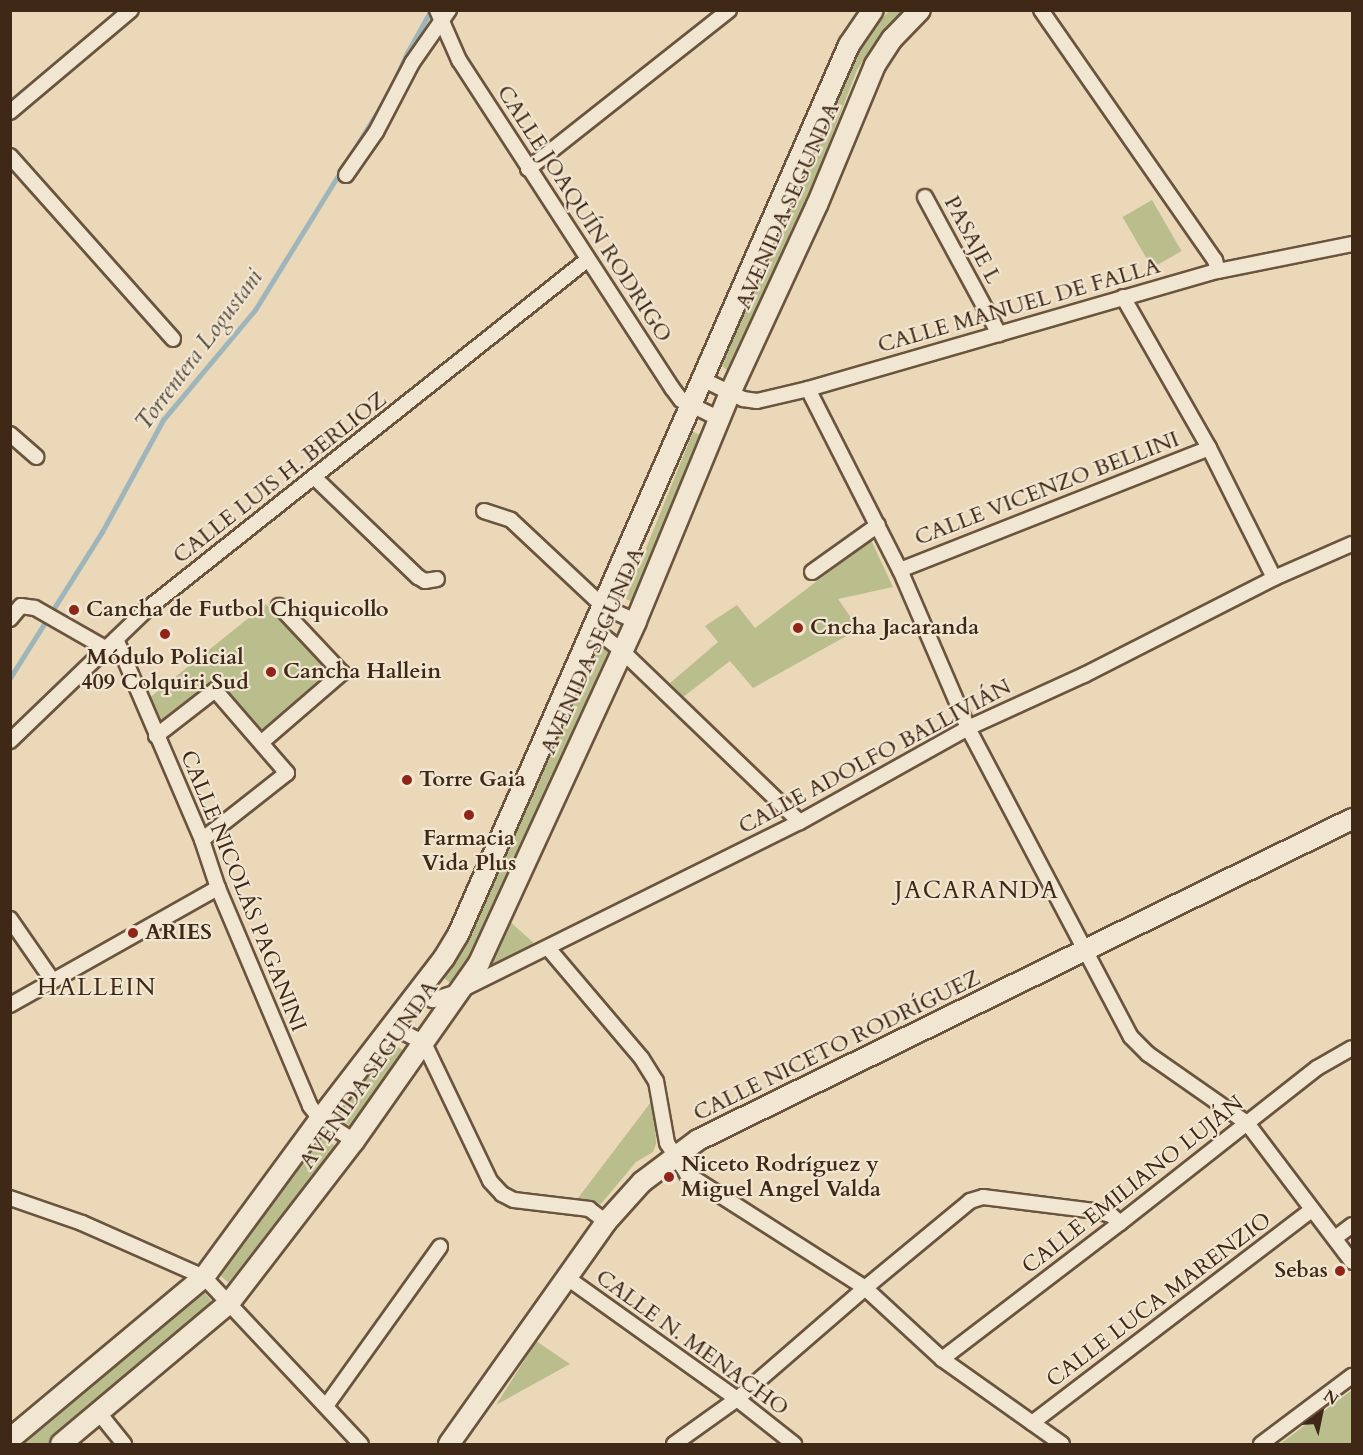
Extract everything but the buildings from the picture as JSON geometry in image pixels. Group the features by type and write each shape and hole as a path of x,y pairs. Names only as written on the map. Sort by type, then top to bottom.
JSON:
{"main road":[{"name":"AVENIDA SEGUNDA","path":"10,1439 204,1277 320,1119 444,958 471,909 849,45 873,10"},
{"name":"AVENIDA SEGUNDA","path":"61,1444 230,1302 354,1141 479,963 636,621 730,393 817,205 875,65 892,39 920,10"},
{"name":"CALLE NICETO RODRÍGUEZ","path":"449,1444 606,1222 642,1182 698,1140 1353,819"}],"street":[{"path":"10,112 131,10"},
{"path":"528,169 729,10"},
{"path":"1041,10 1215,260 1218,270"},
{"path":"346,175 376,132 412,63 442,13"},
{"name":"CALLE JOAQUÍN RODRIGO","path":"442,13 459,60 587,260 681,400 720,419"},
{"path":"10,156 172,339"},
{"name":"PASAJE L","path":"926,197 999,334"},
{"name":"CALLE MANUEL DE FALLA","path":"702,379 743,399 757,401 808,389 1218,270 1353,244"},
{"name":"CALLE LUIS H. BERLIOZ","path":"10,741 146,610 587,260"},
{"path":"1123,297 1209,448 1274,578"},
{"path":"808,389 900,570 968,728 1131,1037 1148,1054 1247,1123 1353,1262"},
{"path":"10,434 36,457"},
{"name":"CALLE VICENZO BELLINI","path":"900,570 1209,448"},
{"path":"315,478 418,577 425,581 437,579"},
{"path":"484,511 511,520 604,607 636,621"},
{"path":"812,572 878,525"},
{"name":"CALLE ADOLFO BALLIVIÁN","path":"417,992 432,1000 457,992 800,822 968,728 1084,675 1274,578 1353,544"},
{"path":"10,619 21,606 50,616 112,644"},
{"path":"262,742 342,673 279,606"},
{"path":"593,628 621,650 800,822"},
{"name":"CALLE NICOLÁS PAGANINI","path":"112,644 156,736 201,840 218,888 310,1106 320,1119 354,1141"},
{"path":"156,736 215,690 287,773 201,840"},
{"path":"10,1005 218,888"},
{"path":"10,919 53,981"},
{"path":"548,948 642,1059 656,1081 667,1143 687,1174 865,1288 942,1359 1058,1444"},
{"path":"392,1026 424,1043 490,1181 502,1194 514,1200 589,1209 606,1222"},
{"name":"CALLE EMILIANO LUJÁN","path":"942,1359 1317,1068 1353,1048"},
{"path":"674,1444 737,1399 970,1201 983,1197 1096,1211 1111,1215 1120,1223"},
{"path":"10,1198 81,1223 204,1277 230,1302 361,1444"},
{"name":"CALLE LUCA MARENZIO","path":"1032,1423 1312,1210"},
{"path":"1335,1238 1353,1225"},
{"path":"326,1406 440,1247"},
{"name":"CALLE N. MENACHO","path":"566,1277 737,1399 794,1444"},
{"path":"1261,1444 1353,1376"},
{"path":"99,1413 124,1444"}],"green space":[{"path":"889,11 903,11 883,31 857,70 807,201 732,368 728,371 720,364 853,58 869,33"},
{"path":"1152,200 1182,251 1152,268 1123,217"},
{"path":"693,432 703,436 636,603 626,599"},
{"path":"871,540 893,587 838,599 859,629 753,688 730,661 683,697 670,683 718,642 705,626 737,605 755,628"},
{"path":"266,604 325,667 322,680 266,729 257,728 214,685 205,688 165,723 154,719 148,699"},
{"path":"598,643 608,652 474,953 453,985 440,975 473,923"},
{"path":"508,920 536,945 490,967"},
{"path":"390,1041 404,1051 350,1125 336,1115"},
{"path":"654,1098 656,1144 653,1152 636,1162 601,1204 575,1202"},
{"path":"321,1135 335,1146 229,1282 214,1271"},
{"path":"204,1292 214,1304 48,1444 23,1444"},
{"path":"536,1342 570,1364 496,1405"},
{"path":"1352,1390 1352,1444 1280,1444"}],"waterway":[{"name":"Torrentera Logustani","path":"10,678 102,532 163,420 255,310 388,95 407,53 431,10"}],"place":[{"name":"Cancha de Futbol Chiquicollo","path":"74,610"},
{"name":"Cncha Jacaranda","path":"798,628"},
{"name":"Módulo Policial 409 Colquiri Sud","path":"165,634"},
{"name":"Cancha Hallein","path":"271,672"},
{"name":"Torre Gaia","path":"407,780"},
{"name":"Farmacia Vida Plus","path":"469,815"},
{"name":"ARIES","path":"133,933"},
{"name":"Niceto Rodríguez y Miguel Angel Valda","path":"669,1177"},
{"name":"Sebas","path":"1340,1271"}],"district":[{"name":"JACARANDA","path":"977,891"},
{"name":"HALLEIN","path":"97,988"}]}
